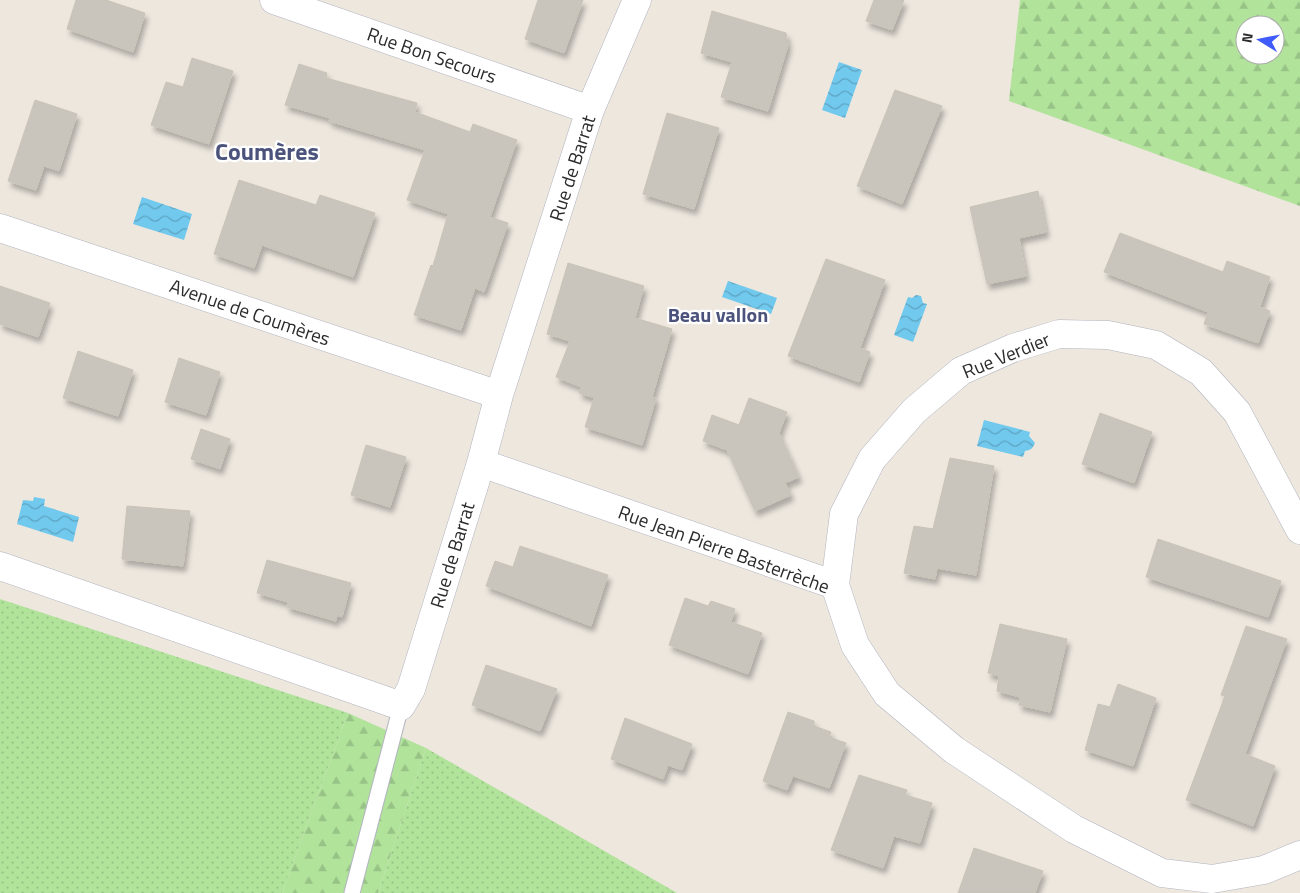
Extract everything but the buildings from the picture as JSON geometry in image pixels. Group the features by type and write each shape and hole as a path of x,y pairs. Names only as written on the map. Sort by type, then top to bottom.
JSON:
{"street":[{"name":"Rue Bon Secours","path":"274,0 590,110"},
{"name":"Rue de Barrat","path":"401,706 411,688 481,463 500,395 590,110 636,0"},
{"name":"Avenue de Coumères","path":"0,228 500,395"},
{"name":"Rue Verdier","path":"835,586 844,514 872,459 914,411 961,371 1013,348 1058,334 1108,335 1156,344 1201,372 1237,412 1300,530"},
{"name":"Rue Jean Pierre Basterrèche","path":"481,463 835,586 855,645 886,694 954,750 1074,829 1162,873 1212,879 1264,870 1300,856"},
{"path":"0,566 401,706"}],"lane":[{"path":"352,893 401,706"}],"green space":[{"path":"1020,0 1300,0 1300,206 1009,101"},
{"path":"0,599 348,713 282,893 0,893"},
{"path":"348,713 426,748 378,893 282,893"},
{"path":"426,748 677,893 378,893"}],"water":[{"path":"839,62 862,70 845,118 822,110"},
{"path":"142,197 192,214 184,240 133,224"},
{"path":"728,281 777,298 771,314 722,297"},
{"path":"916,295 921,296 923,303 927,304 913,342 894,335 908,297 912,298"},
{"path":"984,420 1030,432 1029,436 1035,443 1031,449 1025,451 1023,457 977,446"},
{"path":"34,497 45,499 44,506 79,517 73,542 17,524 23,500 33,501"}],"district":[{"name":"Coumères","path":"267,152"},
{"name":"Beau vallon","path":"718,315"}]}
